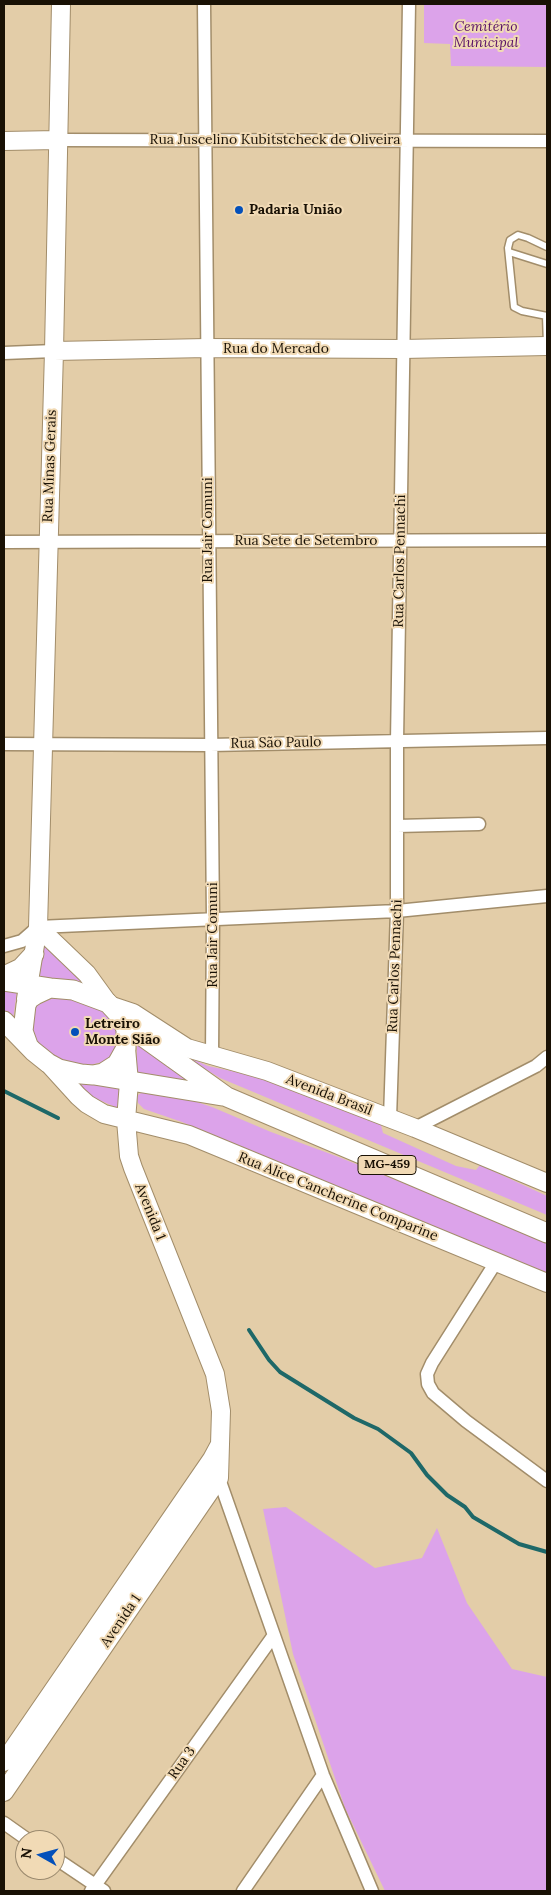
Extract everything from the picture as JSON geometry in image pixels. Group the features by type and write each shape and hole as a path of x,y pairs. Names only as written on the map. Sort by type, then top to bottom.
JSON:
{"main road":[{"path":"4,976 22,968 34,954"},
{"path":"4,980 73,990 110,1004"},
{"path":"28,1045 23,1031 26,1006 29,999 35,994 50,988"},
{"name":"MG-459","path":"110,1004 125,1024 227,1097 547,1233"},
{"name":"MG-459","path":"4,1021 38,1056 48,1063 71,1072 93,1074 129,1082 227,1097"},
{"path":"125,1024 127,1034 126,1048"},
{"name":"MG-459","path":"93,1074 111,1069 121,1059 126,1048"}],"street":[{"name":"Rua Minas Gerais","path":"26,1006 38,928 54,352 61,4"},
{"name":"Rua Jair Comuni","path":"204,4 213,919 212,1056"},
{"name":"Rua Carlos Pennachi","path":"390,1118 397,911 397,740 409,4"},
{"name":"Rua Juscelino Kubitstcheck de Oliveira","path":"4,141 547,141"},
{"name":"Rua do Mercado","path":"4,352 207,348 403,349 547,346"},
{"name":"Rua Sete de Setembro","path":"4,542 547,540"},
{"name":"Rua São Paulo","path":"4,744 210,745 547,738"},
{"path":"397,826 479,824"},
{"path":"4,946 22,941 38,928 397,911 547,896"},
{"path":"38,928 88,974 110,1004"},
{"name":"Avenida Brasil","path":"110,1004 133,1013 187,1048 267,1071 390,1118 547,1183"},
{"name":"Avenida 1","path":"4,1792 219,1478 217,1451 221,1411 215,1374 132,1168 127,1142 126,1120 129,1082 126,1048"},
{"path":"415,1128 536,1066 547,1057"},
{"name":"Rua Alice Cancherine Comparine","path":"48,1063 87,1104 104,1114 189,1135 547,1283"},
{"path":"496,1262 432,1363 427,1374 428,1384 433,1393 466,1421 547,1481"},
{"name":"Avenida 1","path":"4,1762 217,1451"},
{"path":"219,1478 323,1775 372,1891"},
{"name":"Rua 3","path":"97,1889 274,1635"},
{"path":"243,1891 323,1775"},
{"path":"4,1823 15,1831"},
{"path":"65,1865 97,1889"}],"lane":[{"path":"547,247 528,238 518,236 510,240 509,252 512,304 514,307 547,316 547,346"},
{"path":"509,252 547,264"}],"green space":[{"name":"Cemitério Municipal","path":"424,4 547,4 547,67 451,66 450,44 424,43"},
{"path":"42,938 91,988 36,979"},
{"path":"4,989 17,991 13,1019 4,1011"},
{"path":"65,997 76,999 98,1008 108,1015 119,1037 113,1054 106,1061 86,1066 58,1060 43,1050 36,1040 31,1028 35,1006 53,998"},
{"path":"137,1042 204,1089 136,1077"},
{"path":"179,1053 208,1066 268,1079 381,1125 383,1133 456,1166 476,1170 480,1165 547,1196 547,1215 220,1078"},
{"path":"71,1080 122,1089 120,1109 90,1096"},
{"path":"143,1092 194,1101 212,1107 411,1186 547,1243 547,1276 182,1122 144,1109 137,1099 138,1095"},
{"path":"286,1507 375,1568 422,1558 437,1528 467,1603 512,1669 547,1677 547,1891 385,1891 345,1808 293,1654 263,1509"}],"waterway":[{"path":"4,1091 58,1118"},
{"path":"249,1330 269,1360 280,1372 354,1418 378,1429 411,1453 427,1475 447,1495 465,1507 473,1517 519,1544 547,1552"}],"place":[{"name":"Padaria União","path":"239,210"},
{"name":"Letreiro Monte Sião","path":"75,1032"}]}
